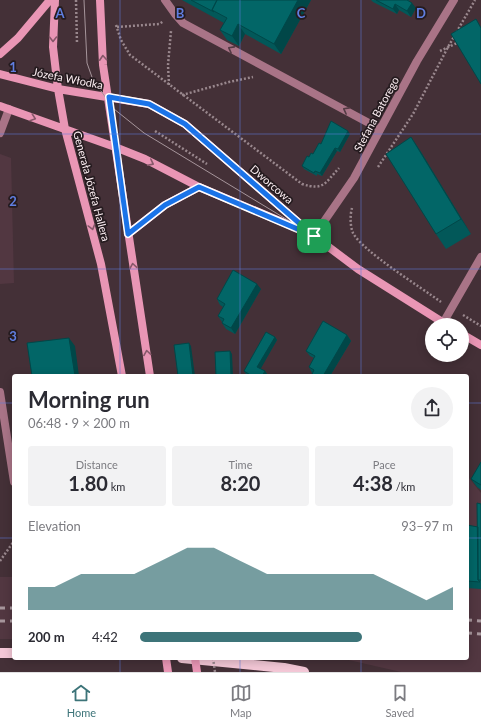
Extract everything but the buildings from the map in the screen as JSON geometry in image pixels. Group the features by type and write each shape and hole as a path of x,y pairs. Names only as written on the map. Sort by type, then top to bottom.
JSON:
{"main road":[{"path":"0,54 18,38 50,0"},
{"name":"Generała Józefa Hallera","path":"55,0 53,47 65,129 101,264 116,334 122,374"},
{"name":"Generała Józefa Hallera","path":"100,0 103,65 150,374"},
{"name":"Józefa Włodka","path":"0,74 58,89 109,97"},
{"name":"Dworcowa","path":"109,97 149,104 185,124 314,236"},
{"path":"0,106 145,159 199,187 314,236 358,269 436,318"},
{"path":"128,234 165,205 199,187"},
{"path":"469,338 481,344"},
{"path":"0,652 12,653"},
{"path":"166,660 168,672"},
{"path":"195,660 197,672"},
{"path":"199,660 304,672"}],"street":[{"path":"165,0 175,14 184,23 380,129"},
{"name":"Stefana Batorego","path":"314,236 354,178 417,61 454,0"},
{"path":"0,133 9,109"},
{"path":"448,318 481,256"},
{"path":"0,392 12,469"}],"path":[{"path":"76,0 77,44"},
{"path":"374,172 413,114 448,47 475,0"},
{"path":"117,27 159,24 175,14"},
{"path":"169,85 169,40 175,14"},
{"path":"115,20 121,40 130,55 302,184 314,188 325,184 339,168"},
{"path":"417,61 461,41"},
{"path":"182,95 229,82 275,73"},
{"path":"155,131 214,168"},
{"path":"355,204 351,210 351,223 353,232 363,246 441,302"},
{"path":"462,315 481,326"},
{"path":"0,561 12,544"},
{"path":"212,660 215,672"}],"shaded area":[{"path":"0,154 11,158 14,283 0,284"},
{"path":"469,478 481,493 481,672 401,672 349,660 469,660"},
{"path":"0,577 12,577 12,639 0,639"}],"tram line":[{"path":"84,0 87,63 93,80 114,109 144,133 314,236"}],"railway":[{"path":"0,608 12,608"},
{"path":"469,620 481,621"},
{"path":"0,621 12,621"},
{"path":"469,633 481,634"}],"route":[{"path":"109,97 149,104 166,112 185,124 314,236 199,187 165,205 128,234 109,97"}]}
